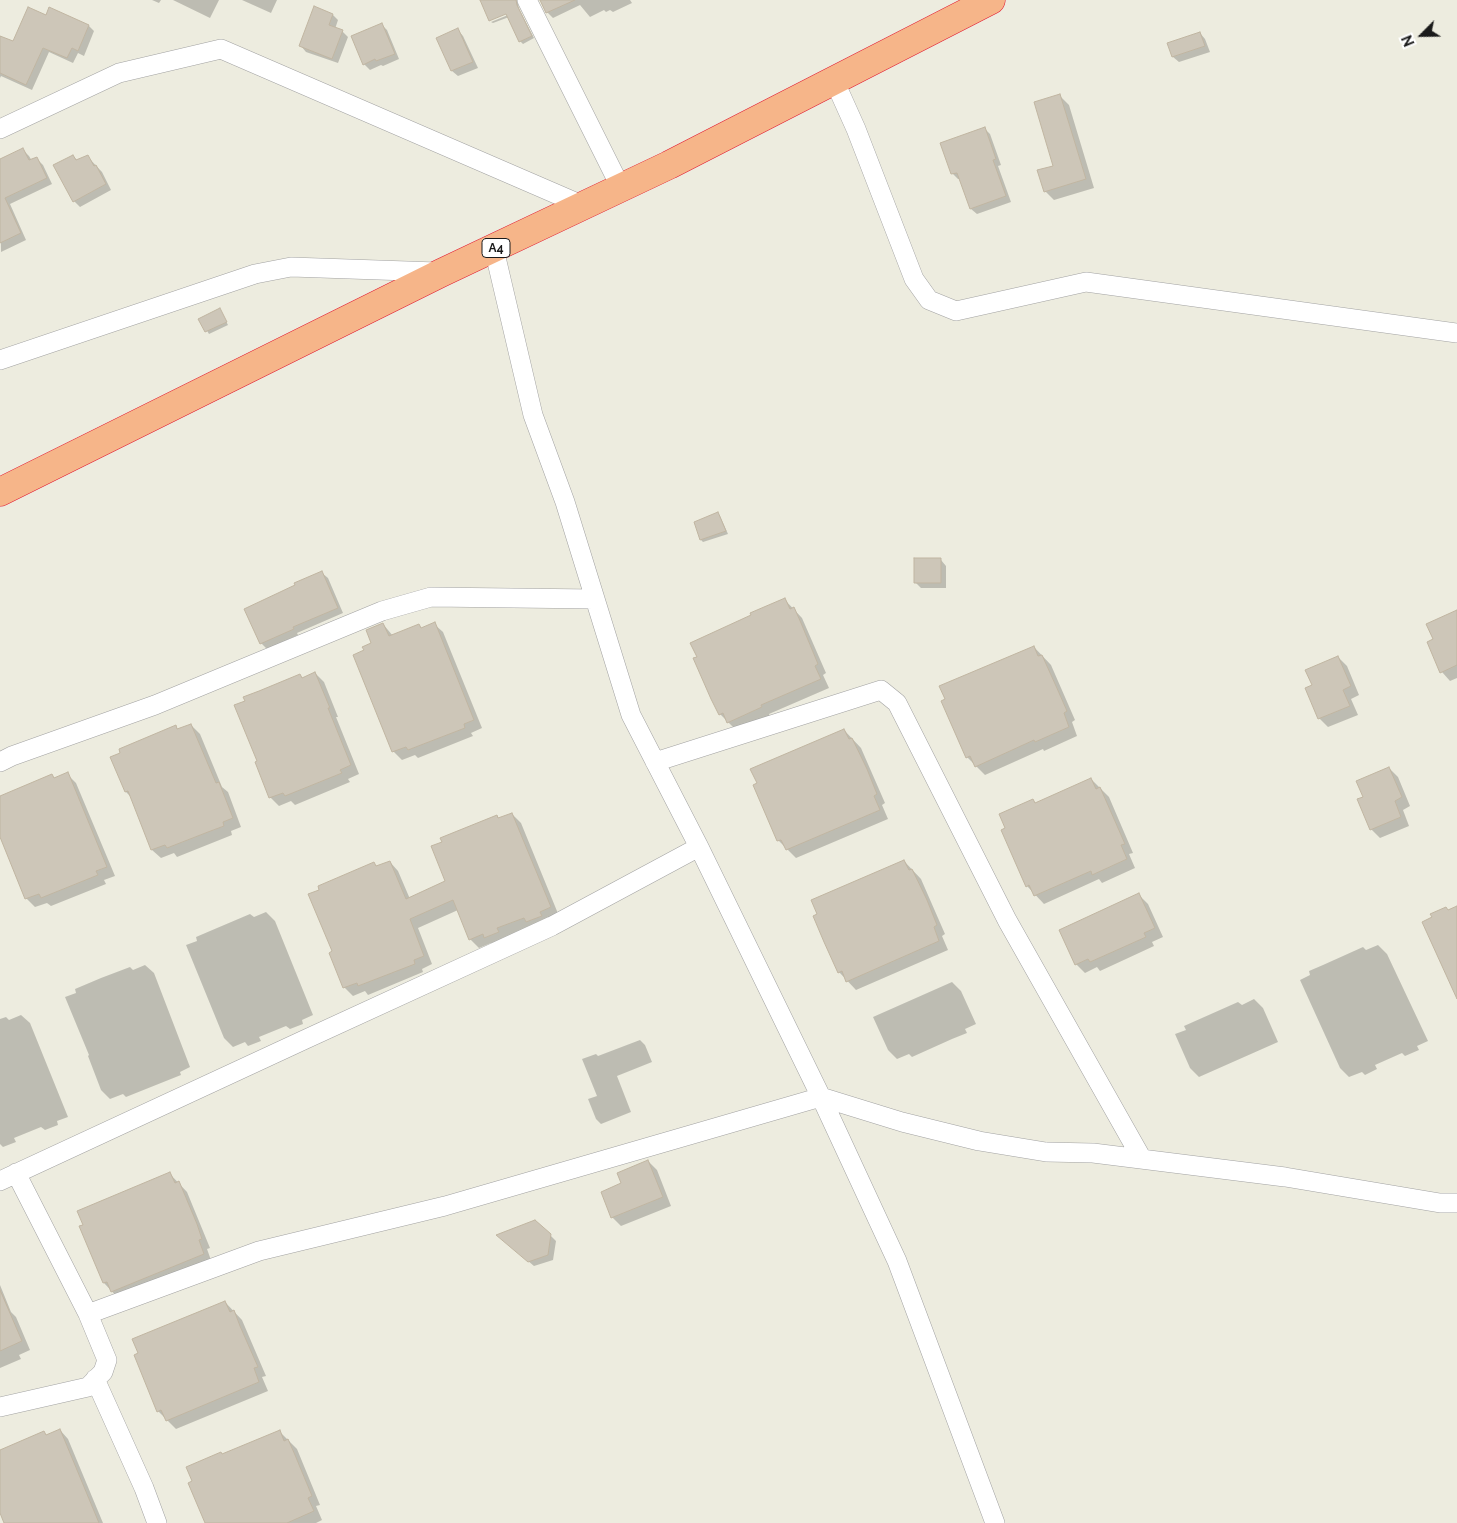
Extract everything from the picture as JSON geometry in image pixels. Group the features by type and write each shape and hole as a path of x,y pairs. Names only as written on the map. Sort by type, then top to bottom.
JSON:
{"highway":[{"name":"A4","path":"0,492 441,273 669,165 991,0"}],"street":[{"path":"527,0 621,188"},
{"path":"0,129 119,73 221,49 584,206"},
{"path":"834,80 856,129 914,279 929,300 956,311 1086,282 1457,333"},
{"path":"494,249 533,415 565,502 631,715 699,847 821,1097 897,1261 995,1523"},
{"path":"0,360 255,274 291,267 441,273"},
{"path":"0,762 12,756 155,706 382,611 423,599 432,597 594,599"},
{"path":"655,762 881,690 897,703 1007,920 1142,1159"},
{"path":"0,1407 88,1387 103,1372 107,1360 88,1314 8,1177 552,926 699,847"},
{"path":"88,1314 259,1250 445,1206 821,1097 902,1122 979,1141 1046,1152 1093,1153 1285,1177 1440,1203 1457,1203"},
{"path":"95,1380 144,1488 157,1523"}],"building":[{"path":"480,0 516,0 532,36 519,42 506,14 489,21"},
{"path":"540,0 575,0 546,13"},
{"path":"314,6 333,14 329,25 343,30 332,59 299,46"},
{"path":"28,7 46,15 49,7 89,25 78,51 72,48 67,58 43,48 26,85 0,73 0,36 13,41"},
{"path":"382,23 395,54 376,61 375,59 363,65 351,36"},
{"path":"458,28 473,62 451,71 436,38"},
{"path":"1200,32 1205,46 1172,57 1167,43"},
{"path":"1060,94 1086,179 1044,192 1037,170 1053,166 1034,102"},
{"path":"985,127 996,159 993,160 1006,196 970,209 957,173 951,174 940,143"},
{"path":"23,148 29,160 37,157 47,178 5,198 21,233 0,243 0,159"},
{"path":"73,155 76,160 88,155 94,166 96,165 106,184 73,202 53,165"},
{"path":"220,308 227,322 205,332 198,319"},
{"path":"718,512 726,531 700,540 694,522"},
{"path":"914,558 941,558 941,583 914,583"},
{"path":"322,571 338,608 293,627 294,629 260,644 244,609"},
{"path":"785,598 790,609 794,607 818,664 815,666 821,679 761,705 762,707 727,723 723,713 719,715 711,699 693,658 697,657 690,643"},
{"path":"1457,610 1457,665 1440,673 1427,642 1433,639 1426,624"},
{"path":"435,622 474,720 464,724 465,728 408,750 406,747 392,752 353,655 364,650 362,647 371,643 366,630 383,623 389,636 419,624 421,628"},
{"path":"1034,646 1038,656 1042,655 1067,711 1064,713 1069,727 1035,742 1034,740 975,767 970,756 966,758 941,701 945,699 939,686"},
{"path":"1338,656 1351,686 1343,690 1350,706 1318,719 1305,688 1312,685 1305,670"},
{"path":"315,672 351,765 340,770 342,773 285,796 283,793 269,798 255,762 257,761 234,705 245,701 243,697 300,674 302,678"},
{"path":"191,724 216,783 219,782 233,818 223,822 224,826 167,848 165,845 151,850 128,791 125,792 110,757 120,753 119,749 176,725 177,729"},
{"path":"844,729 849,739 852,738 867,769 877,794 874,796 880,810 786,850 781,840 777,841 753,785 757,783 750,769"},
{"path":"1389,767 1402,797 1395,801 1401,817 1370,830 1357,799 1363,797 1356,781"},
{"path":"68,772 107,867 96,871 98,875 41,898 39,894 25,899 0,837 0,796 52,774 54,778"},
{"path":"1091,778 1096,789 1100,787 1125,844 1121,845 1127,859 1092,875 1091,871 1034,896 1029,885 1026,887 1001,830 1005,828 999,814 1033,799 1035,803"},
{"path":"512,813 551,907 540,912 542,916 526,922 524,918 497,928 499,932 484,938 483,934 469,940 453,900 410,919 424,956 414,960 415,964 358,986 357,983 343,988 329,953 332,951 308,894 319,890 318,886 374,862 376,866 390,861 406,899 445,881 431,846 442,842 440,838 497,815 498,818"},
{"path":"904,860 909,870 912,869 927,900 937,925 934,927 939,941 846,982 842,971 838,973 824,942 813,916 817,914 811,900"},
{"path":"1139,893 1155,928 1144,933 1146,937 1090,962 1088,959 1075,965 1059,930"},
{"path":"1457,906 1457,999 1422,922 1432,917 1430,914 1446,907 1448,910"},
{"path":"648,1160 663,1197 611,1218 601,1192 621,1183 617,1173"},
{"path":"170,1172 175,1183 179,1181 197,1224 202,1239 199,1240 204,1254 111,1292 107,1282 103,1283 79,1226 83,1225 77,1211"},
{"path":"535,1220 551,1234 548,1255 528,1262 496,1235"},
{"path":"0,1290 22,1341 0,1351"},
{"path":"225,1301 230,1312 234,1310 258,1367 254,1368 259,1382 166,1421 161,1410 157,1412 134,1355 138,1353 132,1339"},
{"path":"60,1429 99,1523 4,1523 0,1513 0,1450 44,1431 46,1435"},
{"path":"280,1430 284,1441 288,1439 295,1455 312,1496 308,1498 314,1511 287,1523 205,1523 188,1483 192,1481 186,1467"}]}
